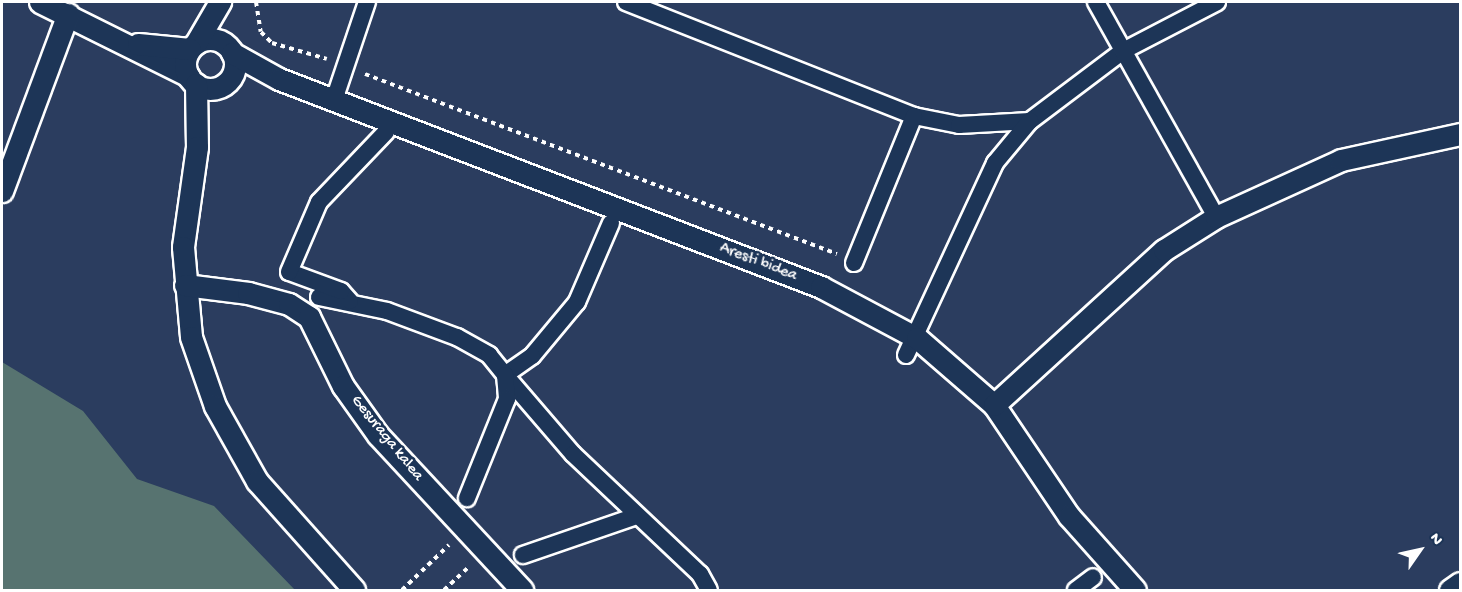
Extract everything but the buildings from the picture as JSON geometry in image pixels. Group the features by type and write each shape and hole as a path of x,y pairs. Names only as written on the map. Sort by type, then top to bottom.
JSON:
{"street":[{"path":"40,2 131,44 192,80 223,84"},
{"path":"222,2 193,46 192,80 197,147 183,248 191,337 215,406 257,481 354,591"},
{"path":"197,147 223,84 234,67 222,2"},
{"path":"335,97 348,67 367,2"},
{"path":"627,2 914,116 959,126 1030,121"},
{"path":"1096,2 1216,217"},
{"path":"911,346 995,163 1030,121 1123,51 1217,2"},
{"path":"2,191 68,14"},
{"path":"131,44 193,46 211,39 229,48"},
{"name":"Aresti bidea","path":"229,48 279,79 335,97 821,287 911,346 994,405 1069,516 1135,591"},
{"name":"Aresti bidea","path":"223,84 279,79"},
{"path":"854,263 914,116"},
{"path":"353,304 341,291 289,272 319,202 386,132"},
{"path":"994,405 1164,250 1216,217 1341,160 1461,134"},
{"path":"505,375 532,356 578,302 611,223"},
{"name":"Gesuraga kalea","path":"185,285 248,293 289,304 309,317 343,386 378,435 522,591"},
{"path":"319,297 353,304 457,337 489,355 636,516 700,574 709,591"},
{"path":"467,498 507,399 505,375"},
{"path":"523,555 636,516"},
{"path":"1076,591 1093,577"},
{"path":"1450,591 1461,583"}],"path":[{"path":"256,2 261,32 272,43 348,67 854,263"},
{"path":"402,591 454,541"},
{"path":"444,591 473,563"}],"green space":[{"path":"2,362 83,411 137,479 214,506 295,590 2,590"}]}
